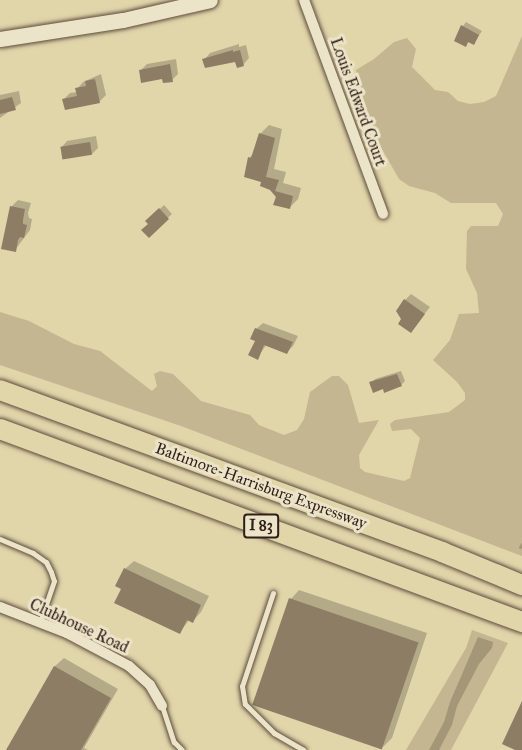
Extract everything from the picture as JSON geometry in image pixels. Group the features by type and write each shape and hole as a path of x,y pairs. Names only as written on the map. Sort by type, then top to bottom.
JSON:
{"highway":[{"name":"Baltimore-Harrisburg Expressway","path":"0,390 442,552 522,585"},
{"name":"I 83","path":"0,429 522,622"}],"street":[{"path":"0,39 123,20 210,0"},
{"name":"Louis Edward Court","path":"304,0 383,214"},
{"name":"Clubhouse Road","path":"0,607 40,622 129,666 150,685 162,706"}],"lane":[{"path":"0,539 33,553 46,562 51,572 54,581 40,622"},
{"path":"273,593 242,686 245,704 274,733 303,750"},
{"path":"162,706 174,742 182,750"}],"shaded area":[{"path":"522,36 522,556 181,426 0,365 0,312 29,321 74,344 100,351 152,391 157,386 154,374 160,371 173,374 201,401 250,415 259,425 284,435 297,430 304,419 310,392 332,376 339,376 348,385 359,423 379,420 359,455 360,468 365,472 404,481 410,478 420,438 411,429 392,431 390,424 395,420 449,412 465,400 465,393 457,382 433,360 450,340 459,314 479,313 477,293 466,269 467,231 471,226 498,226 503,214 496,203 451,203 435,193 409,186 399,179 364,122 359,109 356,70 374,59 394,42 407,38 416,49 412,67 435,90 448,92 458,101 470,104 484,102 496,96"},
{"path":"472,630 508,643 451,750 406,750 466,648"},
{"path":"478,637 493,642 492,648 479,664 457,706 452,725 439,750 429,750 444,722 450,702"}],"building":[{"path":"461,25 479,35 474,45 468,42 466,47 454,41"},
{"path":"233,50 233,52 240,50 244,66 237,68 235,62 205,68 202,59"},
{"path":"170,64 173,82 163,83 162,79 141,83 139,70"},
{"path":"95,79 100,103 65,110 62,99 77,96 75,88 86,86 85,81"},
{"path":"12,97 16,110 0,114 0,100"},
{"path":"259,133 275,138 266,177 279,180 275,191 293,196 290,209 273,205 276,197 270,190 260,186 261,182 244,177 248,157 251,158"},
{"path":"90,142 92,155 62,160 60,147"},
{"path":"10,206 25,209 23,224 27,225 24,238 20,237 18,240 16,252 1,249"},
{"path":"159,208 169,219 149,238 141,230 148,224 145,221"},
{"path":"404,299 425,314 411,333 398,324 401,319 396,311"},
{"path":"255,328 293,342 287,354 264,345 258,360 248,355 255,341 250,339"},
{"path":"397,374 402,386 384,393 383,389 373,393 369,382"},
{"path":"124,568 201,605 193,623 187,620 180,634 114,603 121,589 115,586"},
{"path":"289,598 419,643 382,749 252,705"},
{"path":"54,666 111,698 81,750 6,750"},
{"path":"522,701 522,750 515,750 502,744"}]}
